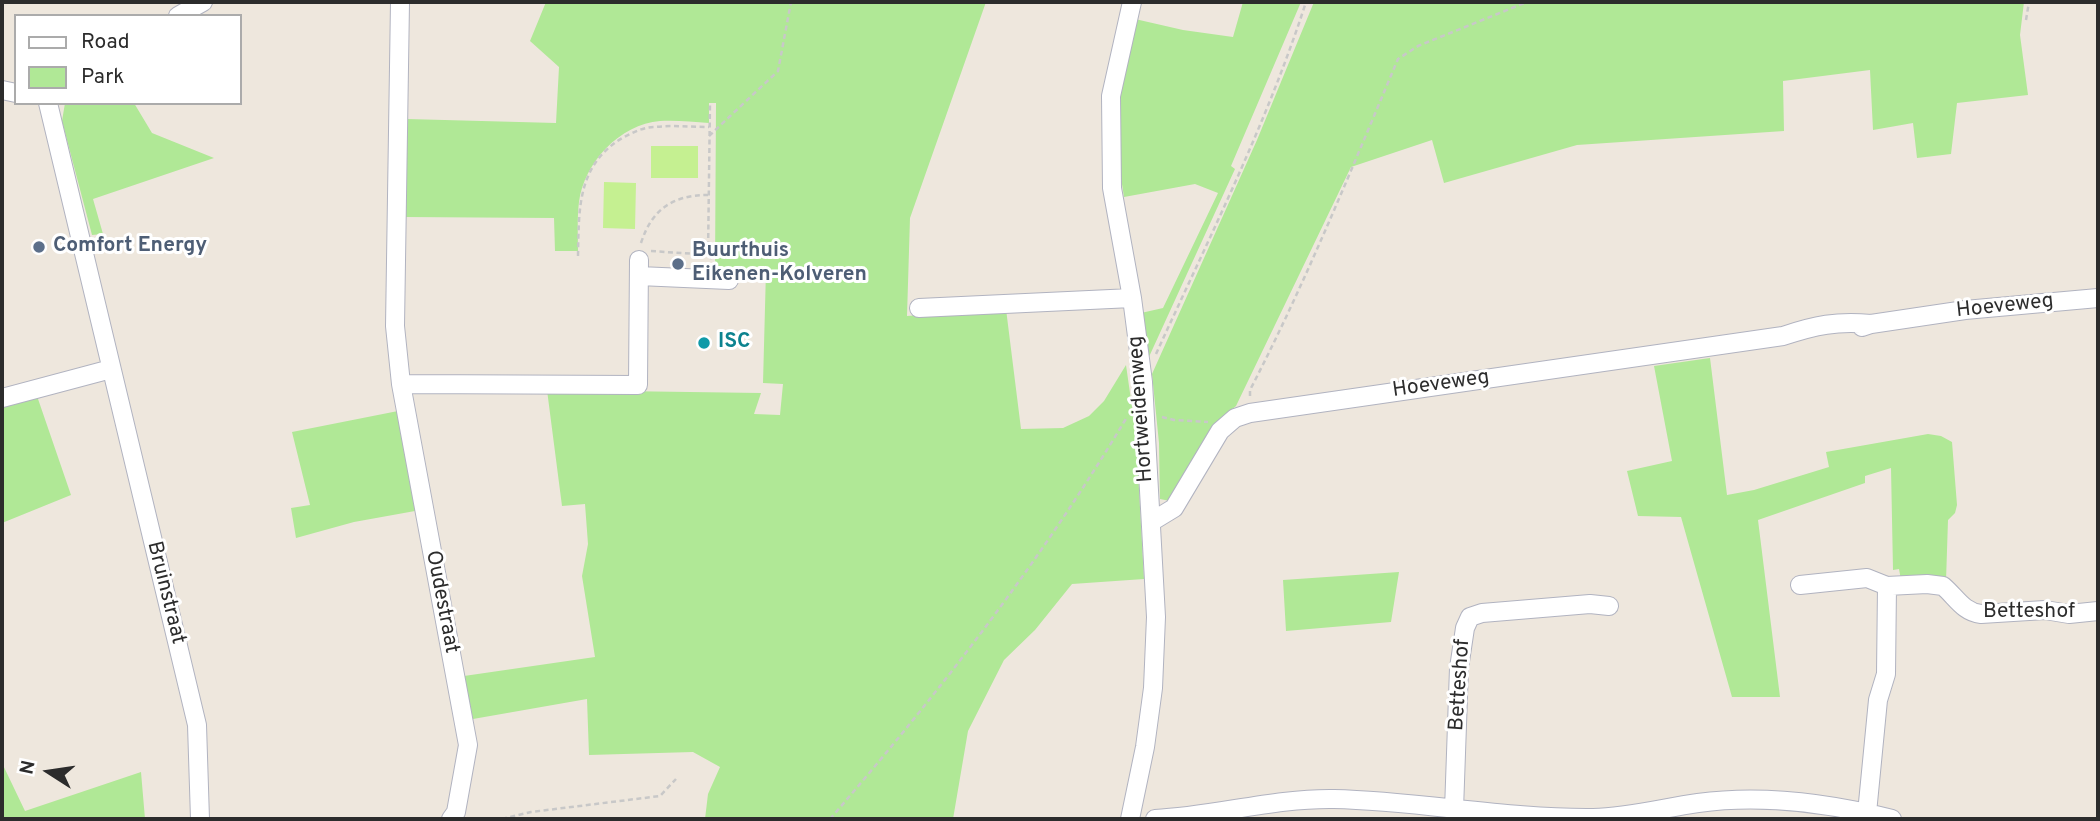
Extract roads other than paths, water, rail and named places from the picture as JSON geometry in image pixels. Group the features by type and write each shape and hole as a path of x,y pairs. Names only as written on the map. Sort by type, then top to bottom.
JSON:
{"street":[{"path":"182,14 203,2"},
{"name":"Oudestraat","path":"400,2 395,326 401,384 468,745 456,812 451,819"},
{"name":"Hortweidenweg","path":"1130,819 1145,747 1153,688 1156,617 1143,382 1132,298 1112,188 1111,96 1132,2"},
{"name":"Bruinstraat","path":"48,105 197,725 200,819"},
{"path":"401,384 638,385 639,262 710,279 729,280"},
{"path":"919,308 1132,298"},
{"name":"Hoeveweg","path":"1150,522 1174,508 1220,431 1229,422 1250,413 1783,336 1807,339 1843,334 1871,324 1965,310 2098,298"},
{"path":"2,398 111,369"},
{"name":"Betteshof","path":"1800,585 1867,578 1887,586 1944,586 1966,610 1981,614 2045,610 2069,614 2098,611"},
{"path":"1867,813 1878,700 1886,674 1887,586"},
{"name":"Betteshof","path":"1454,810 1459,668 1465,628 1470,617 1482,612 1590,604 1609,606"},
{"path":"1155,819 1295,801 1332,799 1527,817 1598,818 1700,803 1785,800 1892,819"}],"place":[{"name":"Comfort Energy","path":"39,247"},
{"name":"Buurthuis Eikenen-Kolveren","path":"678,264"},
{"name":"ISC","path":"704,343"}]}
